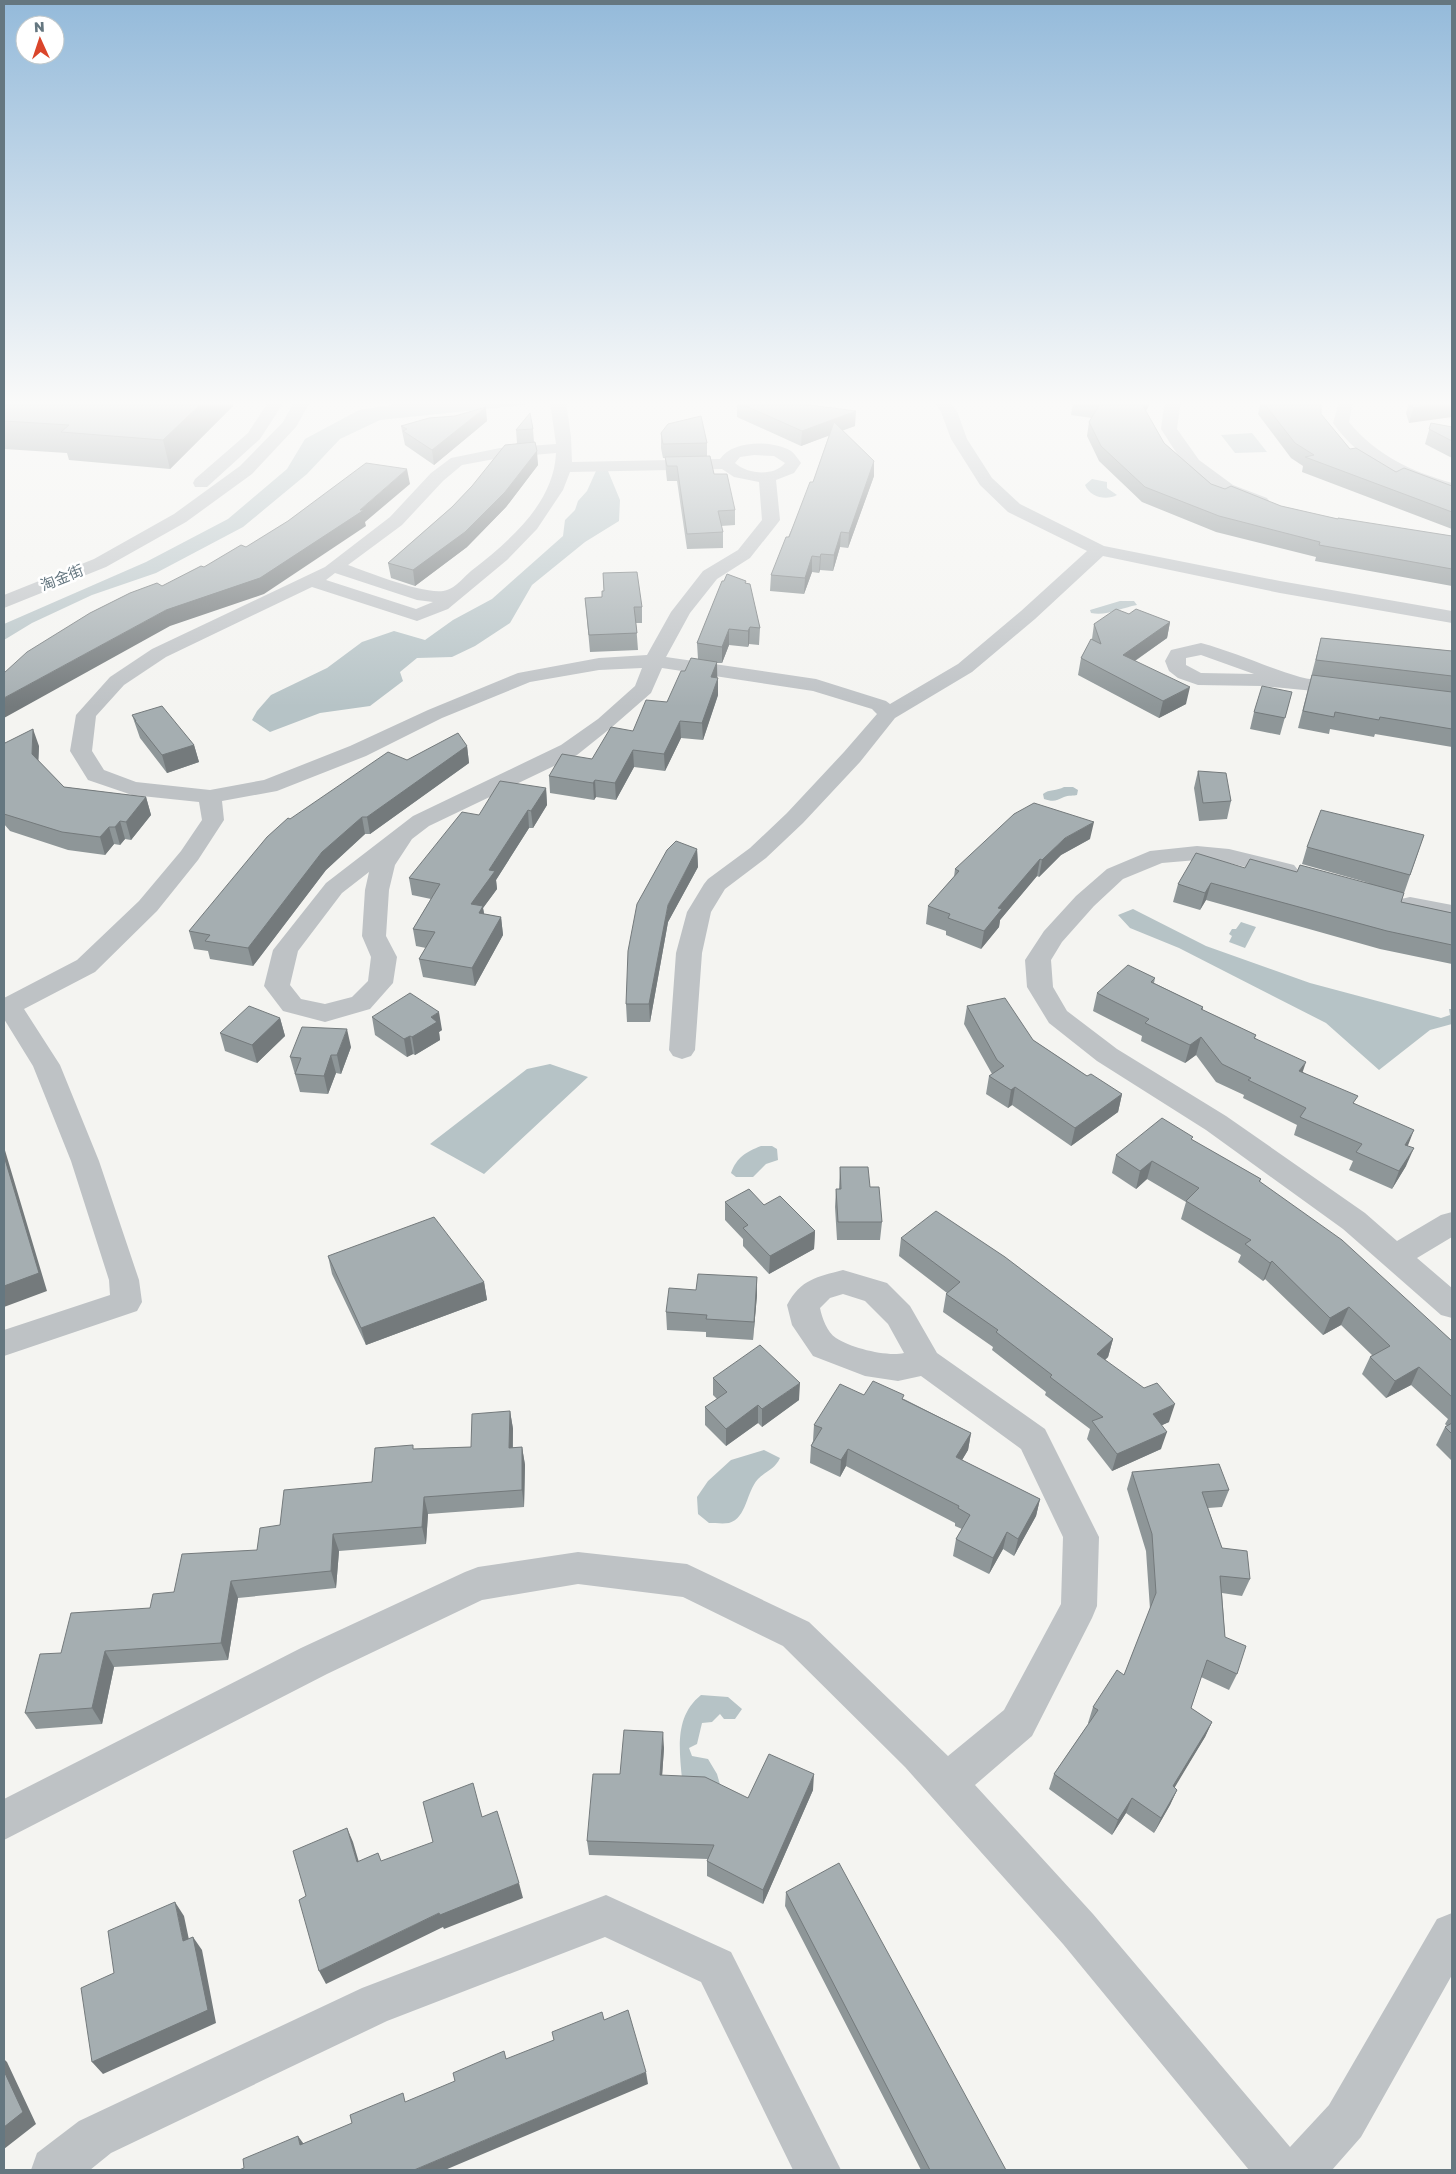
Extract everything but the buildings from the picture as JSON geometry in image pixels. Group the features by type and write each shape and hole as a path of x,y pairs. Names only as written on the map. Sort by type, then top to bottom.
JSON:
{"street":[{"name":"淘金街","path":"4,602 100,563 180,518 200,503"},
{"path":"412,503 396,521 334,567 311,581 159,653 117,681 86,715 81,751 96,775 132,788 210,797 269,786 358,751 435,714 525,677 599,664 654,661 816,685 879,706 888,714"},
{"path":"311,581 417,615 440,605 510,547 548,503"},
{"path":"404,834 383,865 377,890 374,936 384,957 380,982 361,1003 325,1013 292,1005 277,986 286,950 334,888 404,834 421,821 569,750 605,723 644,689 654,661 681,612 710,575 744,554 771,520 769,503"},
{"path":"1009,503 1014,508 1099,550 1270,585 1452,617"},
{"path":"1263,503 1280,510"},
{"name":"淘金街","path":"4,587 96,546 159,511"},
{"path":"682,1050 689,953 699,912 716,884 758,853 795,818 852,757 888,714 965,668 1028,615 1099,550"},
{"path":"334,567 424,596 452,596"},
{"path":"1297,683 1220,654 1201,649 1178,654 1175,661 1176,667 1184,674 1198,680 1261,680 1361,689"},
{"path":"4,1343 126,1302 124,1280 85,1161 46,1065 6,1008 86,966 148,906 190,855 213,820 210,797"},
{"path":"1313,877 1229,856 1197,852 1158,856 1115,874 1085,901 1053,937 1038,960 1040,987 1058,1017 1107,1055 1216,1123 1354,1221 1452,1306"},
{"path":"1388,898 1426,909 1452,912"},
{"path":"1395,1256 1452,1223"},
{"path":"926,1362 1033,1439 1081,1537 1079,1606 1018,1723 947,1783"},
{"path":"4,1820 314,1661 478,1584 578,1568 687,1581 796,1634 919,1753 1078,1929 1279,2170"},
{"path":"54,2170 95,2137 377,2003 606,1916 716,1967 818,2170"},
{"path":"1301,2170 1345,2121 1452,1934"}],"shaded area":[{"path":"246,503 271,503 243,527 156,573 92,595 32,623 4,640 4,624 146,562 228,519"},
{"path":"577,503 620,503 619,521 585,542 532,585 510,623 475,646 452,657 417,658 400,672 403,681 370,706 320,713 270,732 252,720 271,695 327,668 362,642 394,631 425,640 453,620 492,599 563,536 565,520 575,510"},
{"path":"1120,601 1134,601 1137,605 1108,613 1091,613 1090,610"},
{"path":"1064,787 1073,787 1078,790 1077,795 1066,796 1054,801 1044,799 1043,794 1045,792"},
{"path":"1133,909 1206,946 1310,983 1441,1018 1450,1015 1449,1009 1452,1009 1452,1024 1430,1030 1379,1070 1326,1023 1179,948 1130,928 1118,915"},
{"path":"1241,922 1256,927 1245,948 1229,942 1232,936 1229,934 1232,929 1236,929"},
{"path":"550,1064 588,1077 484,1174 430,1144 527,1069"},
{"path":"761,1146 772,1146 777,1149 778,1160 766,1164 753,1177 736,1177 731,1173 736,1163 743,1156"},
{"path":"764,1450 780,1458 776,1465 754,1484 743,1510 735,1520 729,1523 709,1523 698,1514 697,1497 708,1481 731,1460"},
{"path":"701,1695 728,1697 742,1709 735,1719 724,1719 720,1714 712,1722 702,1723 697,1744 689,1748 692,1756 708,1759 717,1774 721,1788 682,1779 680,1744 683,1722 693,1703"}]}
